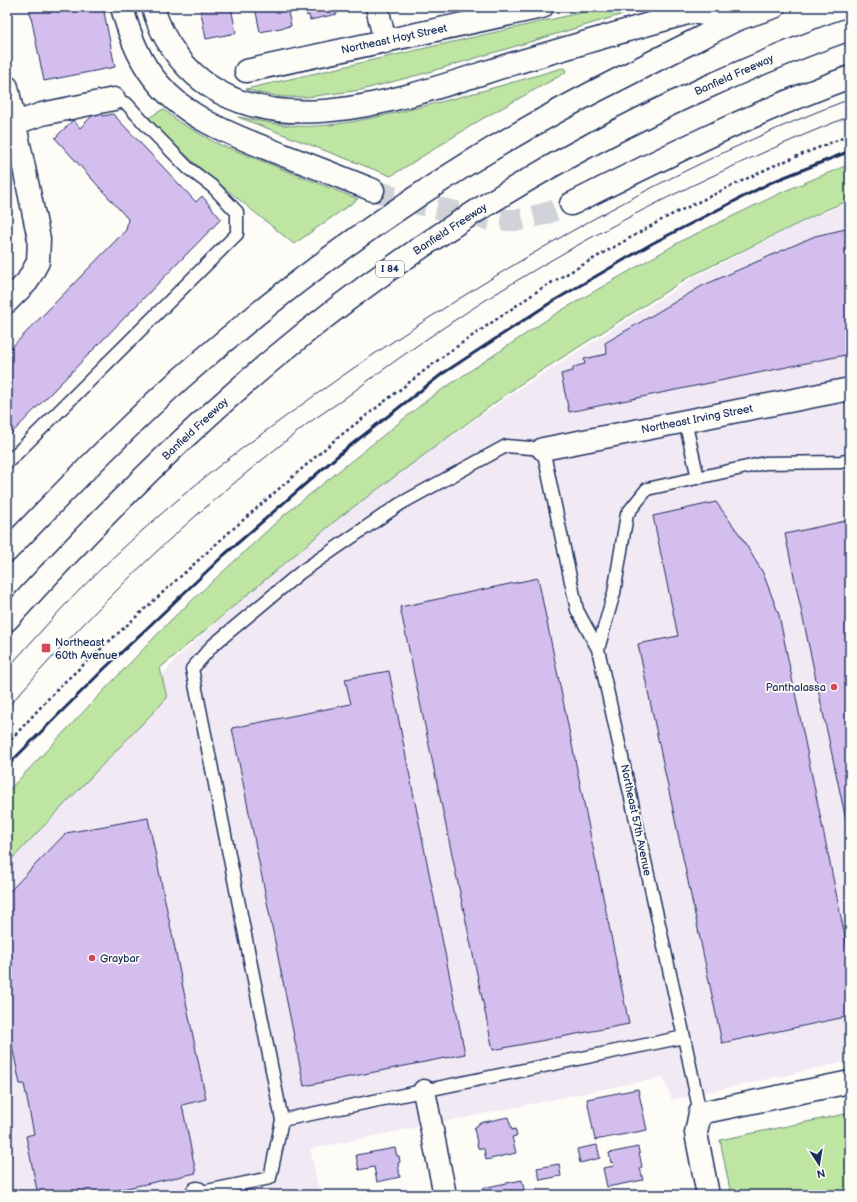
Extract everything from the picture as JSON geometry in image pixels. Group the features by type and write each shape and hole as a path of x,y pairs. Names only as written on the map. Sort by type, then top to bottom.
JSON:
{"main road":[{"path":"122,7 138,54 158,83 179,104 206,122 239,138 373,190"},
{"path":"153,7 155,15 166,38 178,58 195,76 218,92 248,104 287,112 308,112 373,104 420,92 692,12 737,20"},
{"path":"377,7 385,42"},
{"name":"Northeast Hoyt Street","path":"246,71 542,7"},
{"path":"7,551 118,437 179,380 311,271 376,224 447,176 587,94 737,20 774,7"},
{"name":"Banfield Freeway","path":"7,620 100,520 150,470 210,414 278,355 336,309 402,260 536,175 607,135 756,65 850,29"},
{"path":"571,204 680,150 760,114 850,77"},
{"path":"7,87 11,125 39,240 38,262 27,282 7,302"},
{"path":"11,125 42,114 114,99"},
{"name":"Northeast Irving Street","path":"543,449 850,389"},
{"path":"700,1113 850,1082"},
{"path":"424,1091 446,1195"},
{"name":"Northeast 57th Avenue","path":"700,1113 696,1133 708,1195"}],"lane":[{"path":"7,463 237,234 237,212 213,187 183,162 127,104 114,99"},
{"path":"685,421 698,478"},
{"path":"197,1194 270,1178 282,1120 192,669 212,646 301,572 400,504 506,446 543,449"},
{"name":"Northeast 57th Avenue","path":"543,449 577,610 598,649 700,1113"},
{"path":"598,649 614,593 628,514 647,489 765,463 841,462 850,460"},
{"path":"282,1120 684,1037"}],"path":[{"path":"7,744 59,687 226,535 336,439 446,354 542,288 665,218 773,166 850,135"}],"shaded area":[{"path":"850,202 850,1061 672,1100 663,1077 310,1149 320,1195 7,1195 7,863 160,678 180,655 335,517 518,390 693,278 805,221"}],"green space":[{"path":"606,7 647,7 422,74 361,90 307,97 282,97 246,89"},
{"path":"562,68 566,69 565,73 482,119 391,176 238,117 274,124 322,126 400,112 502,86"},
{"path":"163,109 179,122 216,143 358,199 294,244 200,168 147,119"},
{"path":"850,164 850,200 828,209 689,277 519,385 340,517 160,668 167,698 7,864 7,792 172,619 283,516 431,397 557,313 683,240 787,190"},
{"path":"850,1113 850,1195 731,1195 720,1140"}],"building":[{"path":"29,7 103,7 115,67 44,81"},
{"path":"200,7 231,7 236,33 206,39"},
{"path":"255,7 287,7 291,26 260,32"},
{"path":"305,7 338,7 335,8 337,14 310,20 309,15 307,16"},
{"path":"98,110 103,116 113,114 196,202 202,196 221,219 7,438 7,352 126,230 128,219 55,138 73,120 80,128"},
{"path":"850,228 850,354 569,412 561,374 573,371 573,367 585,364 584,359 607,354 605,343 702,286 815,236"},
{"path":"716,502 740,535 763,573 779,615 850,961 850,1016 722,1043 638,644 678,636 653,516"},
{"name":"Panthalassa","path":"850,520 850,839 785,534"},
{"path":"538,578 629,1024 493,1050 400,607"},
{"path":"389,671 465,1054 304,1086 232,728 351,704 345,679"},
{"name":"Graybar","path":"148,818 206,1099 182,1105 196,1173 95,1195 38,1195 26,1136 34,1134 24,1084 20,1084 7,1021 7,894 66,833"},
{"path":"638,1089 647,1130 595,1140 587,1099"},
{"path":"508,1117 512,1130 515,1129 517,1136 512,1137 516,1153 486,1160 484,1149 478,1148 474,1128 480,1123"},
{"path":"597,1145 600,1158 580,1163 577,1149"},
{"path":"638,1147 643,1180 607,1187 603,1168 614,1166 613,1162 611,1163 609,1153"},
{"path":"395,1148 397,1156 399,1156 400,1162 398,1163 400,1177 377,1182 374,1167 359,1170 356,1155"},
{"path":"559,1164 561,1176 540,1180 537,1168"},
{"path":"522,1180 525,1195 484,1195 482,1188"},
{"path":"646,1191 647,1195 626,1195"}],"tunnel":[{"path":"373,190 406,201 491,220 518,220 544,214 571,204"}],"tram line":[{"path":"7,669 82,588 165,511 210,473 242,449 308,400 378,352 518,262 610,210 657,185 752,139 850,99"},
{"path":"7,708 86,621 170,539 237,480 306,425 404,355 491,297 590,238 692,185 850,116"}],"railway":[{"path":"7,766 105,668 224,555 342,452 442,374 550,303 653,243 772,182 850,151"}],"place":[{"name":"Northeast 60th Avenue","path":"46,648"},
{"name":"Panthalassa","path":"834,687"},
{"name":"Graybar","path":"92,958"}]}
